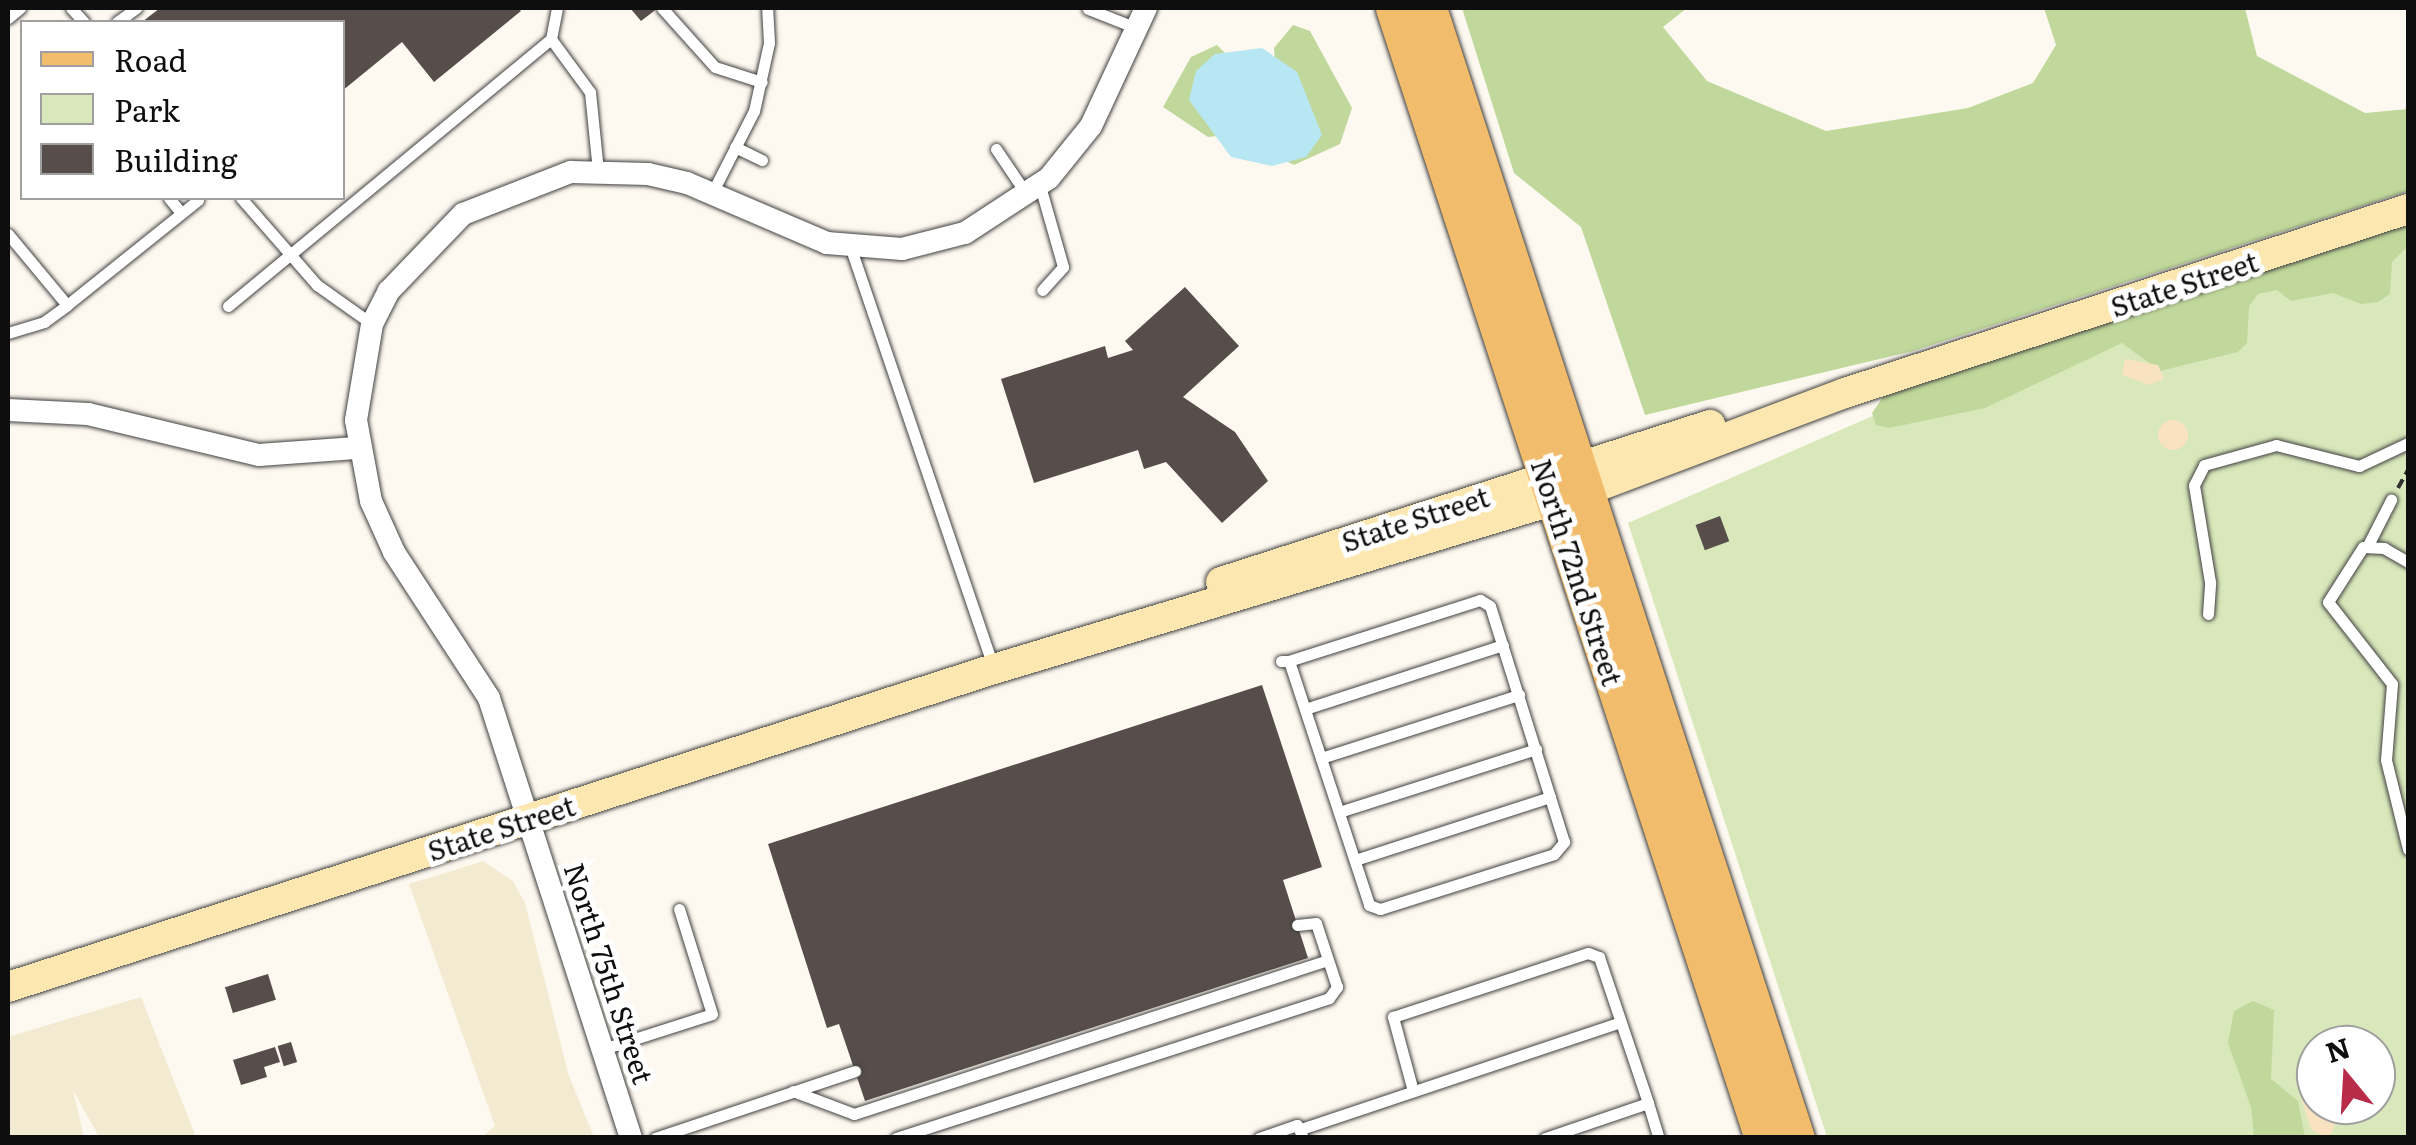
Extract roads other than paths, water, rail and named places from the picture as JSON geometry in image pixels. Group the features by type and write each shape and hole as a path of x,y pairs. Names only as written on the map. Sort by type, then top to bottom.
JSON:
{"main road":[{"name":"North 72nd Street","path":"1394,8 1762,1138"},
{"name":"North 72nd Street","path":"1429,8 1797,1138"}],"street":[{"path":"8,410 88,414 259,455 356,448 358,390 372,324 389,291 463,214 539,181 598,170 648,174 712,193 796,234 850,246 902,248 952,237 1034,191 1091,126 1140,17"},
{"name":"State Street","path":"8,986 994,669 1079,630 1550,488 2408,208"},
{"name":"North 75th Street","path":"356,448 394,552 488,698 631,1138"}],"lane":[{"path":"228,306 551,39 557,8"},
{"path":"662,8 715,66 762,82"},
{"path":"712,193 762,82 767,8"},
{"path":"1088,8 1140,17"},
{"path":"551,39 590,92 598,170"},
{"path":"735,147 762,160"},
{"path":"996,149 1034,191 1063,266 1042,290"},
{"path":"170,200 181,214"},
{"path":"8,333 44,322 67,306 198,200"},
{"path":"243,200 289,256 328,294 372,324"},
{"path":"8,234 67,306"},
{"path":"850,246 994,669"},
{"path":"2208,614 2210,582 2194,498 2199,469 2276,444 2360,466 2408,443"},
{"path":"2391,500 2368,545 2356,554 2329,607 2389,675 2386,760 2408,849"},
{"path":"2368,545 2408,562"},
{"path":"1480,600 1490,606 1502,645 1564,842 1554,854 1380,909 1370,906 1285,661 1480,600"},
{"path":"1304,709 1502,645"},
{"path":"1321,758 1518,696"},
{"path":"1338,812 1536,748"},
{"path":"1355,860 1550,797"},
{"path":"602,1049 712,1014 679,909"},
{"path":"896,1138 1328,998 1337,987 1316,923 1298,925"},
{"path":"1412,1091 1390,1024 1408,1012 1588,953 1599,957 1659,1138"},
{"path":"793,1092 854,1114 1328,960"},
{"path":"1258,1138 1302,1133 1412,1091 1620,1022"},
{"path":"655,1138 854,1071"},
{"path":"1545,1138 1648,1103"}],"water":[{"path":"1262,48 1297,72 1322,135 1306,157 1272,166 1231,157 1189,100 1196,71 1215,54"}]}
